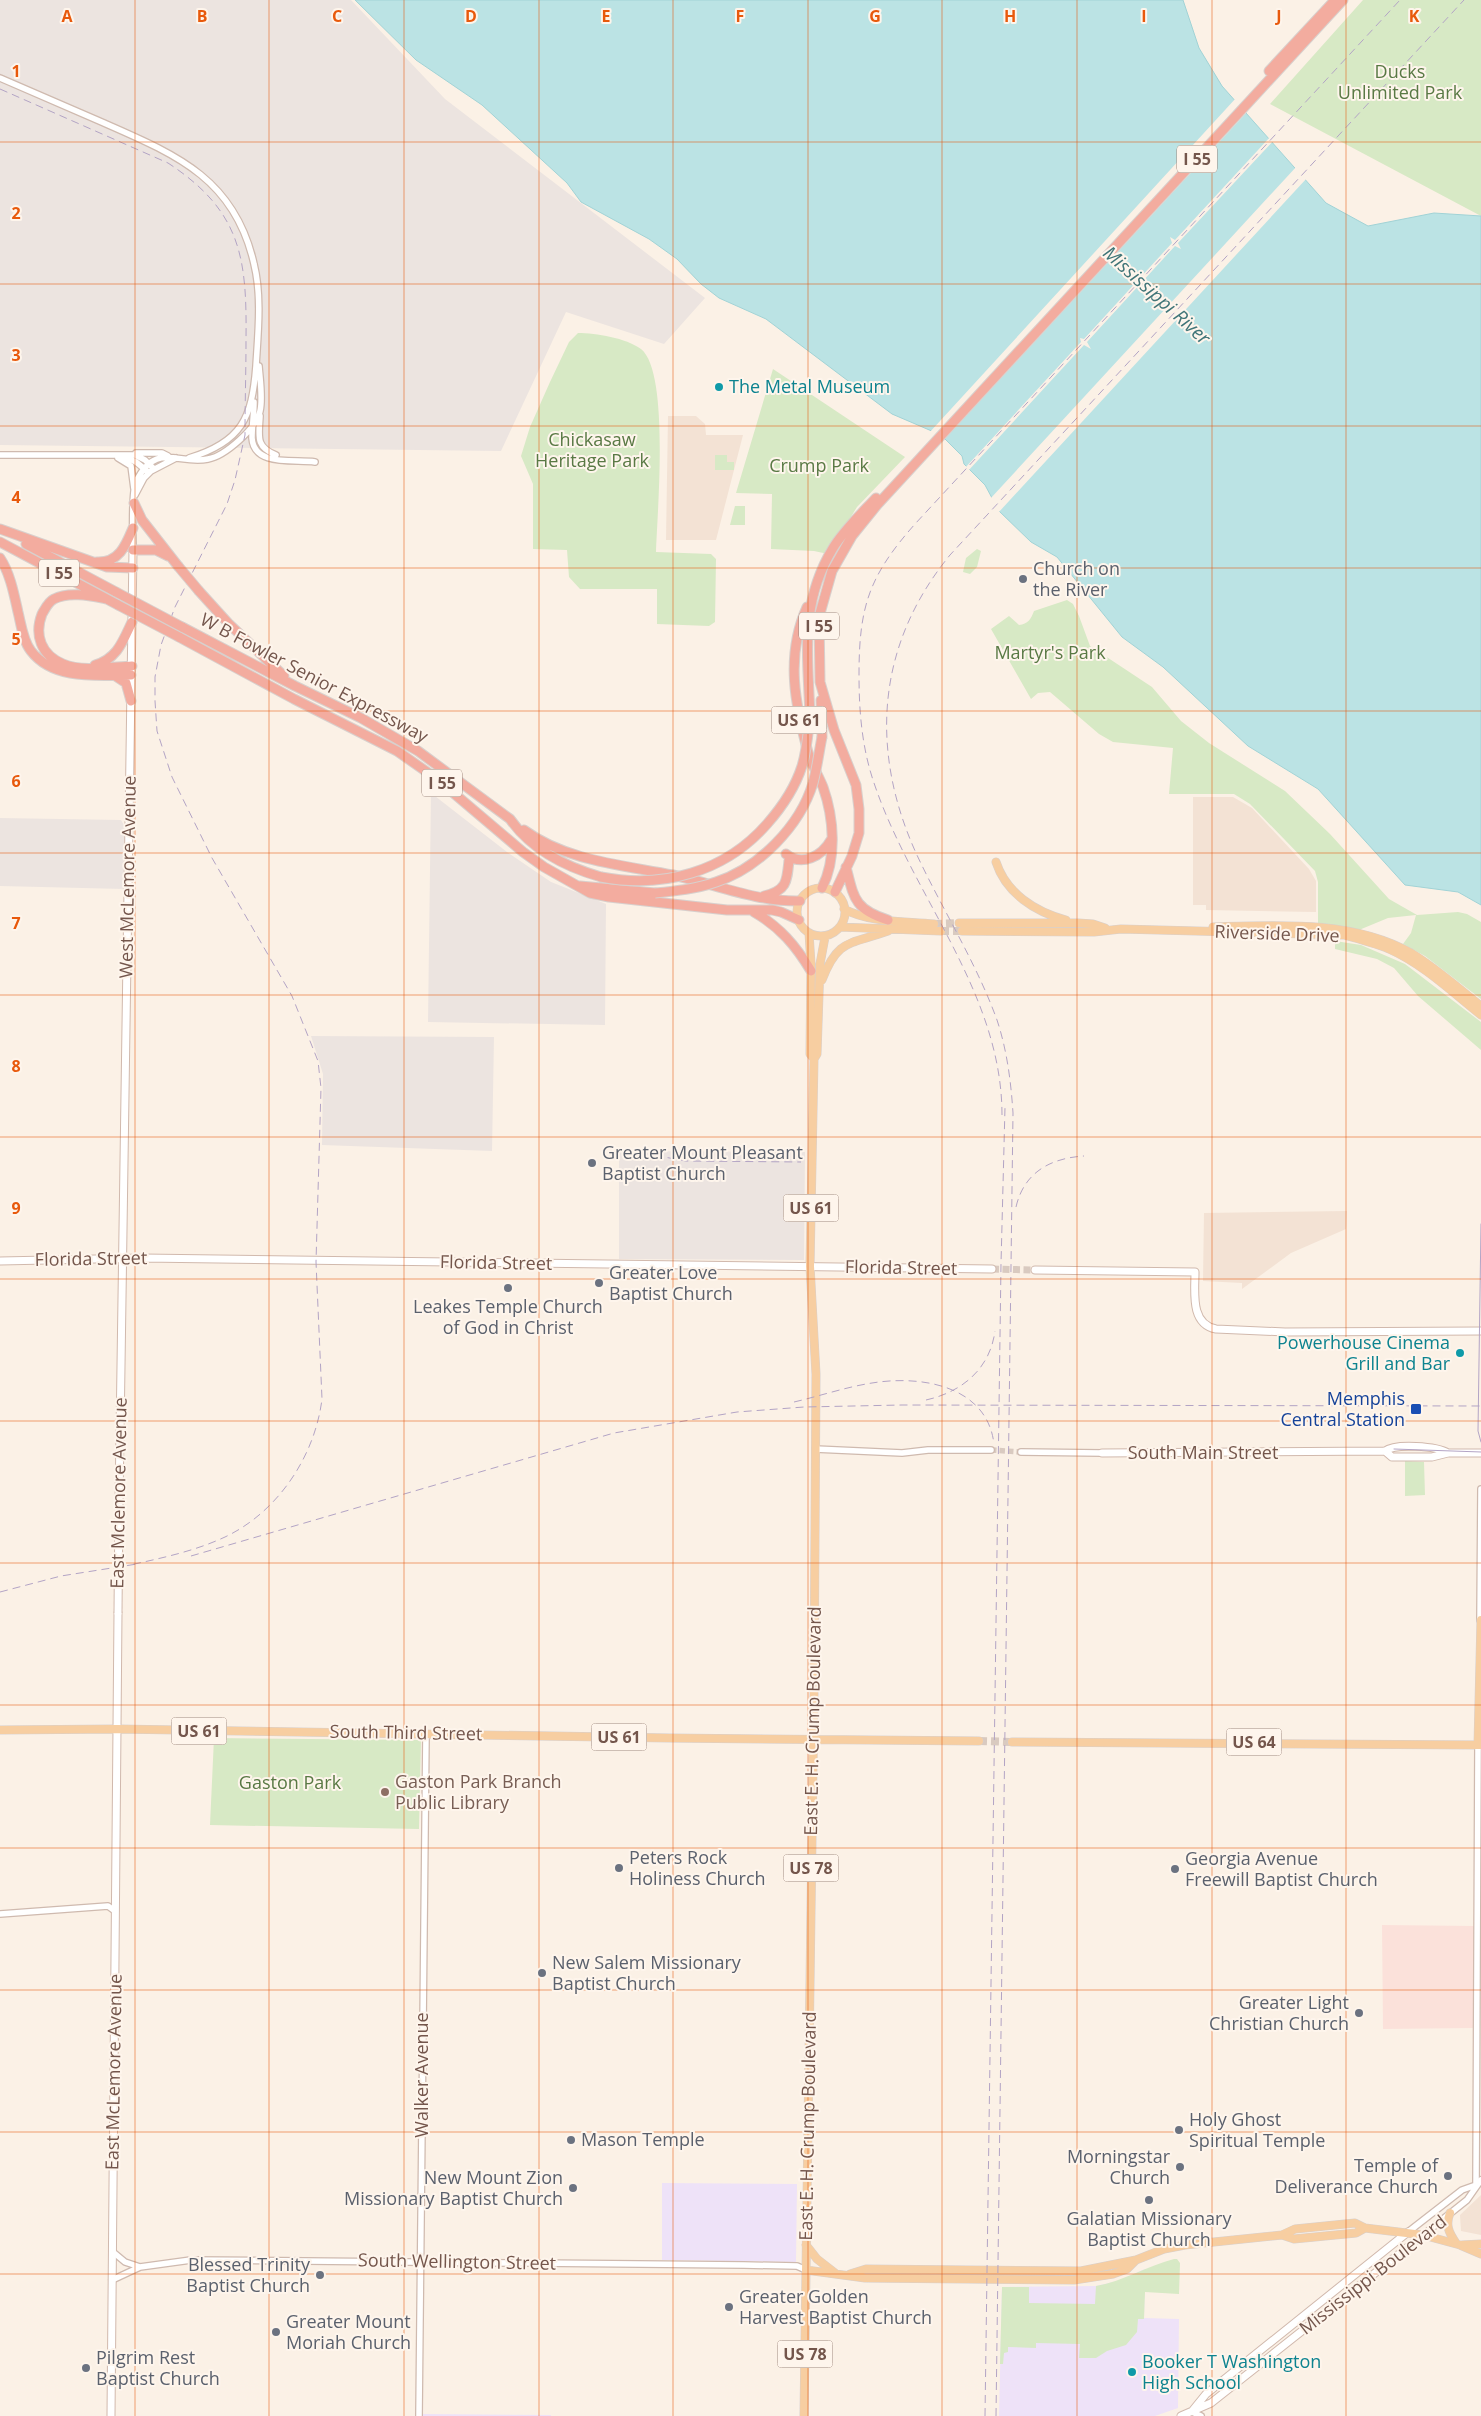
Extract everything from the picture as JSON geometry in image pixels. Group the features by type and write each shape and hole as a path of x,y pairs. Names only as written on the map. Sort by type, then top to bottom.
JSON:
{"highway":[{"name":"I 55","path":"820,682 819,617 832,571 844,549 875,503 1335,0"},
{"name":"I 55","path":"875,503 1343,0"},
{"path":"134,496 142,520 171,558 234,629 295,686"},
{"name":"W B Fowler Senior Expressway","path":"0,529 182,627 361,718 418,750 510,819 518,831 534,845 569,866 601,876 640,881 674,877 703,870 733,855 760,832 782,805 794,785 803,764 810,717 808,646 810,600 834,547 875,503"},
{"path":"89,561 102,562 113,559 125,548 133,528"},
{"path":"0,529 106,567 132,568"},
{"name":"W B Fowler Senior Expressway","path":"0,542 294,700 397,751 437,778 523,852 577,886 655,893 682,891 716,882 755,861 780,839 798,812 812,783 822,738 820,682"},
{"path":"133,550 156,550 171,558"},
{"path":"0,558 5,565 22,629 31,651 44,664 64,672 114,675 132,671"},
{"path":"107,599 84,595 67,595 53,599 45,608 39,623 38,638 46,652 63,664 132,671"},
{"name":"US 61","path":"810,600 798,629 795,692 799,718 810,757 829,809 832,838 828,871 822,888"},
{"path":"87,667 112,658 120,648 132,622"},
{"path":"114,675 126,683 131,702"},
{"name":"US 61","path":"820,682 834,730 856,785 859,809 859,833 852,856 834,892"},
{"path":"510,819 532,835 558,849 621,867 673,875 784,901 800,901"},
{"path":"761,896 777,893 784,886 788,857 805,860 815,858 826,848 832,838"},
{"path":"846,867 851,892 856,901 876,916 888,920"},
{"path":"577,886 590,893 609,897 754,912 782,912 799,920"},
{"path":"754,912 769,920 790,940 811,972"}],"main road":[{"name":"West McLemore Avenue","path":"122,1258 133,550"},
{"path":"996,862 1000,874 1008,886 1025,901 1058,918 1078,923"},
{"path":"934,924 888,920 853,914 844,910 834,892 822,888 810,890 800,901 797,915 809,934 825,937 840,927 940,931"},
{"path":"840,927 844,910"},
{"name":"Riverside Drive","path":"1107,928 1094,932 961,927 1078,923 1093,924 1107,928 1327,934 1374,943 1402,955 1421,967 1481,1015"},
{"name":"Riverside Drive","path":"1199,930 1214,927 1314,928 1344,930 1368,935 1411,953 1481,1006"},
{"path":"820,987 834,954 847,944 892,930"},
{"name":"US 61","path":"809,934 811,972 810,1054 814,1059"},
{"name":"US 61","path":"810,1266 814,1059 817,1054 820,964 825,937"},
{"name":"Florida Street","path":"0,1261 122,1258 992,1269"},
{"name":"East Mclemore Avenue","path":"117,1729 122,1258"},
{"name":"East E. H. Crump Boulevard","path":"804,2416 816,1374 810,1266"},
{"path":"1035,1270 1195,1272 1197,1313 1208,1327 1285,1332 1481,1331"},
{"name":"South Main Street","path":"1102,1453 1385,1451 1392,1457 1432,1457 1448,1453 1481,1453"},
{"path":"1480,1620 1480,1745"},
{"name":"South Third Street","path":"0,1730 117,1729 979,1741"},
{"name":"East McLemore Avenue","path":"111,2416 117,1729"},
{"name":"US 64","path":"1012,1742 1480,1745"},
{"path":"1450,2213 1447,2224 1450,2234 1458,2244"},
{"path":"806,2270 850,2274 865,2278 1087,2279 1126,2269 1136,2260 1164,2249 1185,2245 1282,2235 1294,2239 1356,2233 1365,2228 1423,2235 1458,2244 1481,2254"},
{"name":"Mississippi Boulevard","path":"1193,2414 1206,2394 1408,2232"},
{"name":"Mississippi Boulevard","path":"1181,2416 1193,2414 1211,2402 1423,2235"},
{"path":"1458,2244 1481,2244"},
{"path":"806,2245 817,2259 837,2274"},
{"path":"1351,2278 1358,2286"},
{"path":"1279,2336 1285,2344"}],"street":[{"path":"0,78 157,146 189,164 210,182 227,201 249,243 258,288 252,439 256,451 263,457 315,462"},
{"path":"257,346 260,442 266,452 276,455"},
{"path":"189,458 220,446 238,432 245,420 254,395"},
{"path":"114,456 136,453 176,458 208,459 220,454 245,435 260,410"},
{"path":"0,455 123,457 135,455 149,463 168,456"},
{"path":"114,456 131,466 134,496"},
{"path":"123,457 149,470 176,458"},
{"name":"West McLemore Avenue","path":"133,550 134,496 149,470 149,463"},
{"path":"815,1449 902,1453 928,1450 991,1450"},
{"name":"South Main Street","path":"1021,1452 1102,1453"},
{"path":"1480,1620 1481,1489"},
{"name":"Walker Avenue","path":"419,2416 426,1734"},
{"path":"1476,2186 1480,1745"},
{"path":"0,1914 108,1906 116,1911"},
{"name":"Mississippi Boulevard","path":"1423,2235 1467,2200 1481,2180"},
{"name":"Mississippi Boulevard","path":"1408,2232 1462,2190 1476,2186"},
{"path":"112,2252 124,2262 140,2267"},
{"name":"South Wellington Street","path":"112,2280 140,2267 191,2260 797,2266 806,2270"},
{"path":"1193,2414 1201,2416"}],"shaded area":[{"path":"0,0 351,0 445,99 705,298 664,344 566,312 501,451 0,445"},
{"path":"668,416 696,416 705,424 706,435 743,435 716,540 666,540"},
{"path":"431,793 507,852 551,882 606,904 605,1025 428,1022"},
{"path":"1193,797 1233,797 1252,808 1309,869 1316,881 1316,912 1206,910 1206,905 1193,905"},
{"path":"0,818 121,820 125,827 124,889 0,886"},
{"path":"311,1036 494,1037 492,1151 322,1145 323,1074"},
{"path":"619,1151 805,1152 804,1260 619,1259"},
{"path":"1347,1211 1346,1229 1291,1253 1242,1289 1242,1283 1203,1281 1204,1213"},
{"path":"1382,1925 1474,1926 1473,2028 1383,2029"},
{"path":"662,2183 797,2184 796,2262 662,2260"},
{"path":"1481,2195 1481,2235 1461,2231 1460,2215"},
{"path":"1145,2269 1144,2318 1179,2319 1178,2408 1155,2416 999,2416 1002,2287 1096,2286 1118,2281"},
{"path":"423,2414 551,2415 551,2416 423,2416"}],"green space":[{"name":"Ducks Unlimited Park","path":"1363,0 1481,0 1481,216 1270,104"},
{"name":"Chickasaw Heritage Park","path":"578,333 602,335 635,345 641,349 650,363 656,385 659,413 660,445 656,552 711,554 716,559 715,622 709,626 657,624 657,589 580,589 569,577 567,550 533,549 533,484 521,456 530,427 550,382 569,342"},
{"name":"Crump Park","path":"773,369 905,457 857,507 828,554 814,551 771,549 772,494 736,493"},
{"path":"715,455 727,455 727,462 734,462 734,470 715,470"},
{"path":"735,506 745,506 745,525 730,525"},
{"path":"977,549 981,551 977,567 970,574 963,572 966,558"},
{"name":"Martyr's Park","path":"1067,600 1073,604 1079,616 1090,646 1152,687 1181,721 1209,743 1285,791 1330,834 1389,899 1417,915 1458,912 1467,914 1481,922 1481,999 1425,956 1403,944 1411,933 1416,915 1388,918 1359,930 1318,925 1318,882 1315,871 1250,804 1234,794 1169,794 1173,748 1113,742 1099,734 1050,692 1038,693 1031,699 991,629 1009,616 1019,625 1025,624 1034,611"},
{"path":"1335,941 1361,945 1405,964 1481,1022 1481,1050 1418,996 1394,968 1377,959 1335,949"},
{"path":"1405,1461 1424,1462 1425,1495 1405,1496"},
{"name":"Gaston Park","path":"214,1738 421,1740 419,1829 210,1825"},
{"path":"1177,2259 1180,2263 1179,2294 1145,2292 1144,2319 1138,2319 1137,2332 1126,2345 1107,2351 1096,2358 1079,2358 1080,2344 1036,2343 1036,2348 1008,2347 1008,2352 1004,2353 1003,2364 1000,2364 1002,2287 1029,2287 1029,2303 1095,2304 1096,2286 1116,2281"}],"water":[{"name":"Mississippi River","path":"355,0 1183,0 1199,48 1222,86 1326,203 1368,226 1434,213 1481,216 1481,905 1458,892 1405,885 1318,789 1248,746 1163,667 1122,637 1057,557 1031,542 999,511 985,485 964,464 962,456 941,435 892,414 766,319 719,298 701,284 677,259 649,239 581,202 567,183 482,105 416,60"}],"pier":[{"path":"1236,98 1248,111 943,441 929,433"},
{"path":"1270,137 1274,140 1178,243 1181,249 1175,246 1087,342 1091,349 1084,345 968,471 965,468 1081,342 1080,338 1084,339 1172,243 1170,237 1175,240"},
{"path":"1297,166 1307,178 998,513 990,499"}],"tunnel":[{"path":"934,924 959,923"},
{"path":"941,931 962,931"},
{"path":"992,1269 1035,1270"},
{"path":"991,1450 1021,1452"},
{"path":"979,1741 1012,1742"}],"tram line":[{"path":"1481,1224 1478,1431 1481,1442"},
{"path":"1394,1449 1481,1452"}],"railway":[{"path":"1002,1115 998,1070 987,1027 972,986 890,825 870,770 862,730 859,675 861,630 870,593 877,576 887,560 915,524 1400,0"},
{"path":"996,2416 1013,1113 1008,1066 997,1020 989,998 926,874 901,814 891,775 887,736 888,698 895,661 907,624 926,589 950,555 1464,0"},
{"path":"0,89 168,163 192,181 211,199 225,218 235,238 245,284 245,435 235,480 227,504 175,607 161,645 155,677 157,731 172,777 212,858 292,996 318,1061 321,1088 316,1262 322,1399 311,1441 291,1480 262,1513 244,1526 225,1537 202,1546 130,1565"},
{"path":"985,2416 1001,1264 1005,1107"},
{"path":"642,1153 686,1161 801,1162"},
{"path":"1016,1207 1025,1185 1041,1169 1061,1160 1084,1156"},
{"path":"926,1400 951,1391 972,1377 987,1357 995,1331"},
{"path":"794,1402 872,1383 891,1381 930,1383 948,1388 965,1397 979,1408 989,1424 994,1444"},
{"path":"191,1556 614,1433 737,1412 804,1407 902,1405 1481,1406"},
{"path":"0,1592 61,1576 137,1564"}],"place":[{"name":"The Metal Museum","path":"719,387"},
{"name":"Church on the River","path":"1023,579"},
{"name":"Greater Mount Pleasant Baptist Church","path":"592,1163"},
{"name":"Greater Love Baptist Church","path":"599,1283"},
{"name":"Leakes Temple Church of God in Christ","path":"508,1288"},
{"name":"Powerhouse Cinema Grill and Bar","path":"1460,1353"},
{"name":"Memphis Central Station","path":"1416,1409"},
{"name":"Gaston Park Branch Public Library","path":"385,1792"},
{"name":"Peters Rock Holiness Church","path":"619,1868"},
{"name":"Georgia Avenue Freewill Baptist Church","path":"1175,1869"},
{"name":"New Salem Missionary Baptist Church","path":"542,1973"},
{"name":"Greater Light Christian Church","path":"1359,2013"},
{"name":"Holy Ghost Spiritual Temple","path":"1179,2130"},
{"name":"Mason Temple","path":"571,2140"},
{"name":"Morningstar Church","path":"1180,2167"},
{"name":"Temple of Deliverance Church","path":"1448,2176"},
{"name":"New Mount Zion Missionary Baptist Church","path":"573,2188"},
{"name":"Galatian Missionary Baptist Church","path":"1149,2200"},
{"name":"Blessed Trinity Baptist Church","path":"320,2275"},
{"name":"Greater Golden Harvest Baptist Church","path":"729,2307"},
{"name":"Greater Mount Moriah Church","path":"276,2332"},
{"name":"Pilgrim Rest Baptist Church","path":"86,2368"},
{"name":"Booker T Washington High School","path":"1132,2372"}]}
